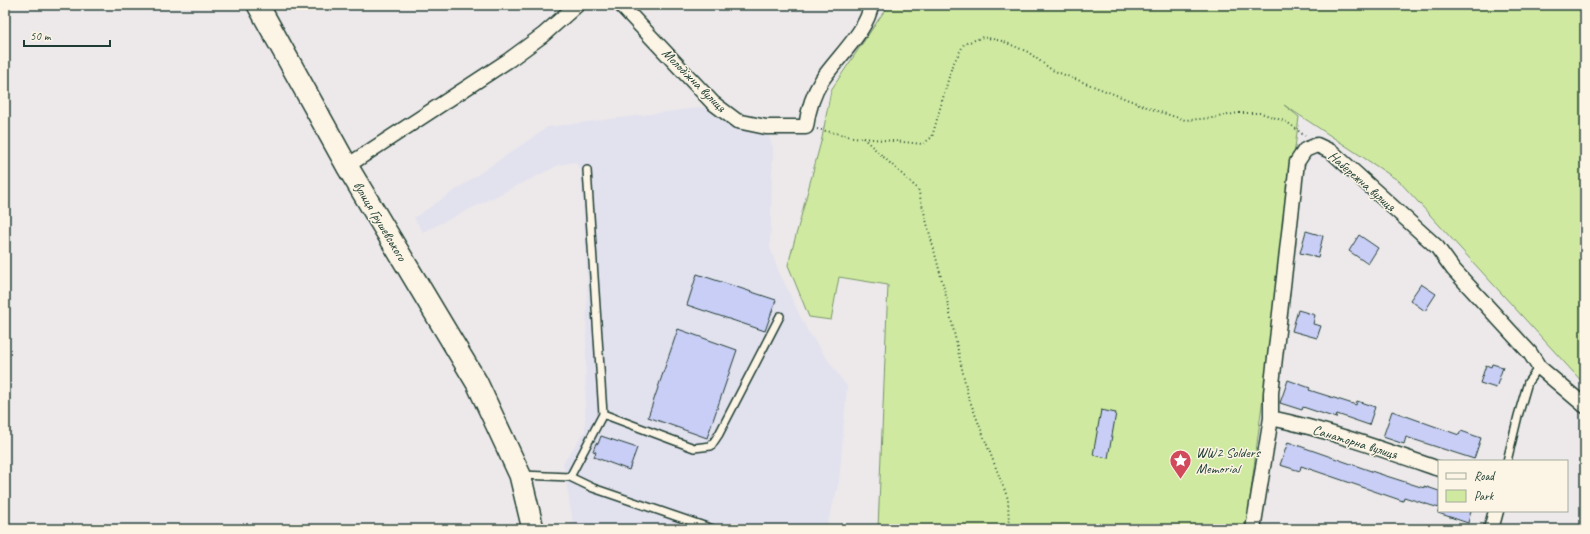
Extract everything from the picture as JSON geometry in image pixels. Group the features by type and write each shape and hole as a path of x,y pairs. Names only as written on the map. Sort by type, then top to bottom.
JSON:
{"main road":[{"path":"258,5 347,166"},
{"name":"вулиця Грушевського","path":"347,166 477,383 520,475 533,529"}],"street":[{"name":"вулиця Грушевського","path":"347,166 509,60 543,35 577,5"},
{"name":"Молодіжна вулиця","path":"621,5 713,103 737,121 766,127 806,126"},
{"path":"806,126 808,111 822,81 850,44 867,18 872,5"},
{"name":"Набережна вулиця","path":"1253,529 1271,418 1271,394 1297,162 1305,150 1317,145 1332,152 1437,247 1453,269 1530,353 1539,367 1585,406"},
{"name":"Санаторна вулиця","path":"1271,418 1376,447 1438,469"},
{"path":"1491,529 1496,512"}],"lane":[{"path":"570,477 603,414 587,170"},
{"path":"603,414 694,448 711,446 719,434 780,316"},
{"path":"1507,460 1528,382 1539,367"},
{"path":"520,475 570,477 594,488 713,529"}],"path":[{"path":"806,126 863,138 923,144 932,137 952,66 964,44 983,37 1002,41 1028,52 1052,70 1157,111 1185,120 1213,118 1238,113 1261,114 1287,122 1317,145"},
{"path":"863,138 918,189 946,296 968,396 1008,500 1008,529"}],"shaded area":[{"path":"705,107 723,122 769,136 773,148 770,248 778,270 807,330 847,387 839,482 826,529 574,529 563,463 585,431 587,283 581,170 575,162 559,165 423,232 414,218 548,127"}],"green space":[{"path":"893,5 1585,5 1585,385 1399,181 1284,105 1299,117 1246,529 878,529 888,285 839,277 831,320 809,317 788,265 822,138 831,90 885,10"}],"building":[{"path":"1306,231 1323,236 1318,257 1300,253"},
{"path":"1359,235 1378,248 1368,264 1349,251"},
{"path":"697,274 776,300 765,331 687,305"},
{"path":"1421,284 1436,294 1425,311 1410,300"},
{"path":"1298,310 1315,315 1313,324 1321,326 1317,338 1292,331"},
{"path":"678,329 737,350 707,438 648,417"},
{"path":"1492,364 1503,367 1496,388 1480,383 1486,365 1491,367"},
{"path":"1288,380 1310,388 1309,390 1356,405 1357,401 1375,407 1369,425 1337,414 1336,418 1303,407 1302,410 1280,403"},
{"path":"1101,410 1116,413 1108,458 1093,455"},
{"path":"1392,411 1459,435 1461,431 1481,438 1474,459 1406,437 1404,444 1383,437"},
{"path":"601,436 637,448 629,470 594,457 596,452 593,451"},
{"path":"1288,442 1377,473 1424,488 1424,486 1438,491 1438,508 1404,497 1403,501 1301,466 1300,471 1280,465"},
{"path":"1438,512 1471,512 1468,523"}],"place":[{"name":"WW2 Solders Memorial","path":"1181,480"}]}
